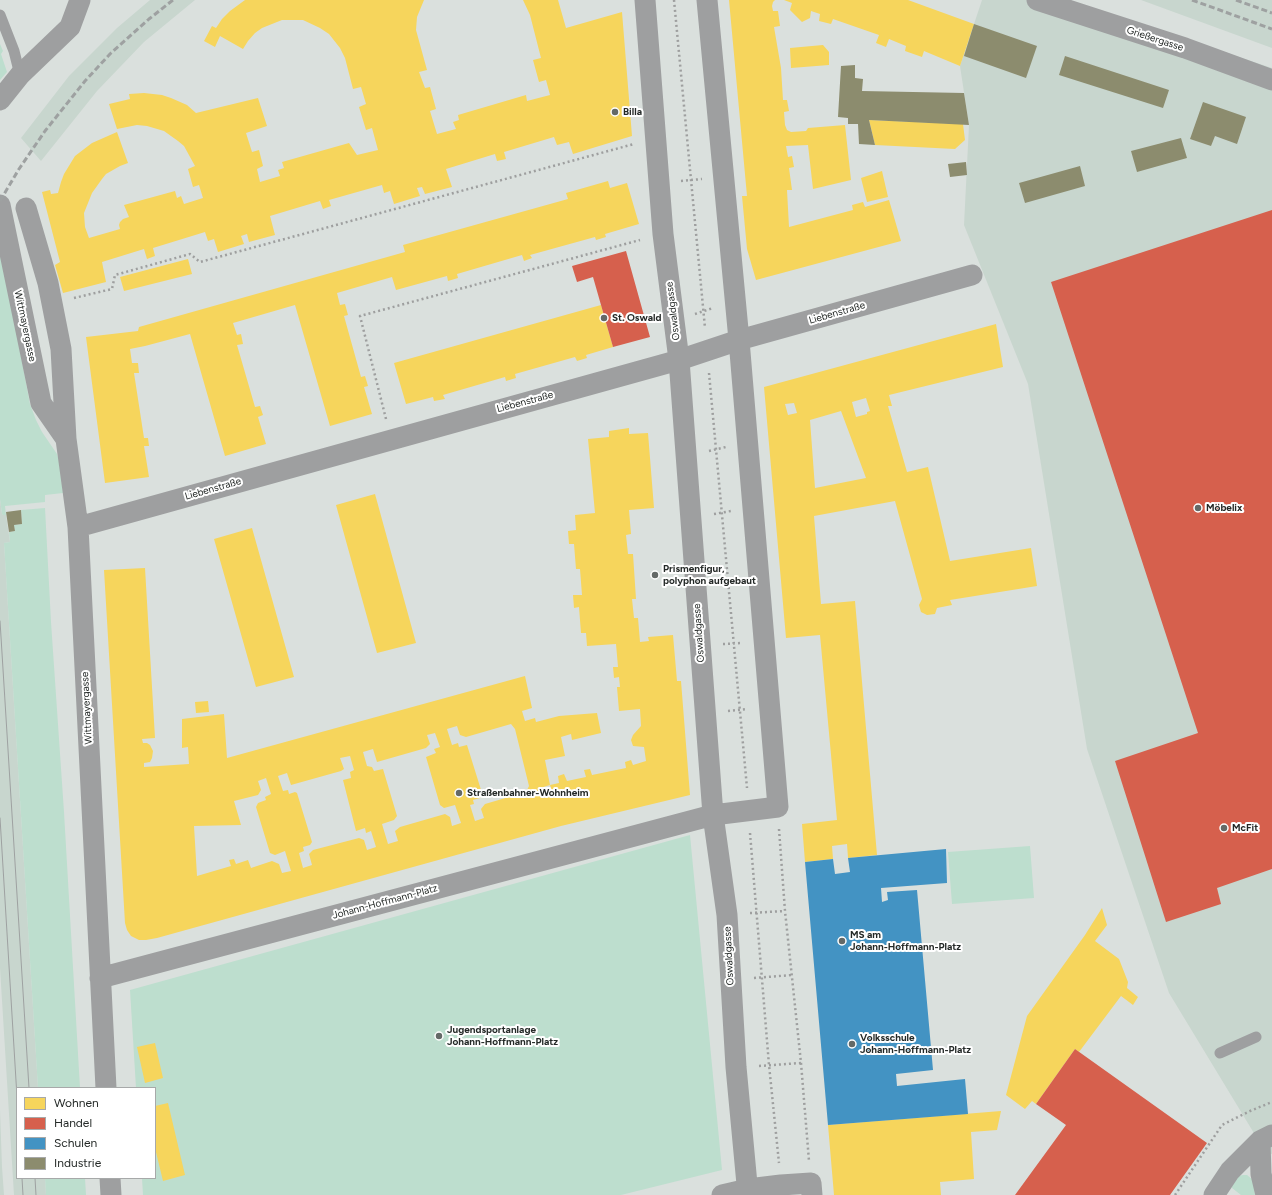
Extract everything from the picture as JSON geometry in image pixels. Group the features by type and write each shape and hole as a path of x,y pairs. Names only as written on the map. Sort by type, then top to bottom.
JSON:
{"street":[{"path":"0,100 20,75 70,28 80,0"},
{"name":"Oswaldgasse","path":"645,0 663,234 679,360 713,815 727,915 736,1067 748,1192"},
{"path":"707,0 736,301 778,807"},
{"name":"Grießergasse","path":"1037,0 1185,48 1272,80"},
{"name":"Wittmayergasse","path":"0,205 41,403 66,439"},
{"name":"Wittmayergasse","path":"26,208 48,283 61,349 66,439 78,526 100,978"},
{"name":"Liebenstraße","path":"78,526 679,360 739,340 972,274"},
{"name":"Johann-Hoffmann-Platz","path":"100,978 713,815 778,807"},
{"path":"100,978 106,1087"},
{"path":"1214,1195 1230,1171 1266,1138"},
{"path":"1266,1138 1261,1174 1266,1195"},
{"path":"110,1179 111,1195"},
{"path":"722,1195 748,1192 781,1185 811,1189"}],"lane":[{"path":"0,15 14,50 20,75"},
{"path":"1220,1053 1256,1037"}],"path":[{"path":"674,0 734,643 769,1065 779,1165"},
{"path":"52,303 112,289 115,275 190,254 200,262 655,138"},
{"path":"659,183 724,177"},
{"path":"392,439 360,316 663,234"},
{"path":"674,322 736,301"},
{"path":"686,457 747,442"},
{"path":"690,516 753,509"},
{"path":"695,582 759,576"},
{"path":"700,645 764,641"},
{"path":"705,712 770,708"},
{"path":"778,807 785,911 801,1063 811,1189"},
{"path":"727,915 785,911"},
{"path":"731,980 792,975"},
{"path":"736,1067 801,1063"},
{"path":"1175,1195 1222,1125 1272,1102"}],"shaded area":[{"path":"150,0 195,0 144,42 97,91 41,161 21,138 69,76 117,28"},
{"path":"982,0 1069,0 1272,68 1272,1154 1266,1153 1169,993 1087,749 1028,384 964,225 969,125 960,66"},
{"path":"1141,0 1272,0 1272,48"},
{"path":"0,499 2,514 6,515 10,542 4,543 38,1087 16,1087 16,1179 45,1179 46,1195 14,1195 0,968"},
{"path":"0,1110 2,1167 4,1195 0,1195"}],"green space":[{"path":"0,44 3,51 1,54 7,72 0,80"},
{"path":"0,245 30,404 42,432 57,454 63,493 45,495 45,502 5,506 6,515 2,514 0,499"},
{"path":"45,508 80,1087 38,1087 4,543 10,542 9,532 15,531 14,525 22,524 21,510"},
{"name":"Jugendsportanlage Johann-Hoffmann-Platz","path":"690,835 722,1170 621,1195 143,1195 142,1179 156,1179 156,1087 136,1087 130,990"},
{"path":"1030,846 1034,898 952,904 948,852"},
{"path":"1247,1175 1253,1180 1255,1195 1241,1195 1232,1188 1239,1176"},
{"path":"45,1179 85,1179 86,1195 46,1195"}],"building: Wohnen":[{"path":"245,0 424,0 417,17 416,30 427,70 419,72 425,88 430,87 436,109 430,111 437,134 456,129 453,122 459,120 458,115 526,95 527,101 550,95 546,80 539,82 533,60 541,58 530,15 523,0 558,0 566,28 622,12 632,136 573,154 569,142 557,145 554,137 504,152 506,159 497,161 495,154 446,169 452,187 425,194 422,187 417,188 420,196 394,204 390,191 384,193 382,185 329,200 331,206 323,209 320,201 270,216 275,235 249,242 247,234 241,236 244,244 218,252 214,239 208,241 205,232 153,248 155,256 147,259 144,249 102,262 106,282 63,293 55,265 60,262 42,192 50,190 51,194 58,193 64,174 75,156 92,143 117,132 128,163 106,174 92,193 84,213 85,227 89,238 120,229 120,222 129,217 124,205 175,191 177,198 181,196 184,204 203,198 199,185 193,187 188,169 195,166 184,146 178,141 164,131 147,126 137,125 117,129 109,104 130,99 129,94 144,93 162,95 187,105 196,113 258,98 267,126 246,133 252,152 259,150 263,166 257,169 260,182 280,176 278,170 284,168 282,162 349,143 357,155 378,150 372,128 366,130 359,107 366,104 361,87 353,89 345,58 340,48 329,34 320,28 303,20 282,20 262,28 255,33 243,49 220,36 215,47 204,41 212,26 216,28 230,11"},
{"path":"729,0 775,0 772,6 773,11 778,11 780,26 774,27 781,68 783,100 787,100 789,111 784,112 787,130 791,132 806,131 808,128 845,125 851,180 813,189 808,145 786,146 788,157 792,156 794,167 789,168 792,190 787,190 789,227 853,210 852,205 863,202 865,207 889,200 901,241 756,280 747,249 742,196 747,196"},
{"path":"784,0 908,0 974,24 960,66 924,51 922,57 905,51 906,46 889,39 886,47 876,43 879,35 833,19 831,24 819,21 820,14 811,11 810,18 802,22 790,10 792,3"},
{"path":"823,45 829,52 829,65 791,68 790,48"},
{"path":"869,120 963,124 965,140 955,149 875,145"},
{"path":"882,171 888,197 867,202 861,178"},
{"path":"608,181 610,188 627,183 639,224 605,234 606,237 596,240 595,237 530,255 532,258 524,261 522,255 457,274 458,278 448,281 447,276 396,290 392,277 337,293 340,305 345,304 348,315 344,316 361,377 365,376 368,386 364,387 372,414 330,426 295,305 233,323 237,335 241,334 243,344 237,345 255,407 260,406 263,415 258,417 266,444 225,456 190,334 130,349 132,363 138,363 139,373 134,373 144,438 148,438 149,446 144,446 149,477 105,483 86,337 138,331 139,327 405,252 403,245 568,199 566,193"},
{"path":"188,259 192,274 124,291 120,277"},
{"path":"601,305 613,347 586,355 587,358 577,361 575,357 515,374 516,378 506,381 505,377 443,395 445,399 434,401 433,397 406,404 394,363"},
{"path":"996,324 1003,367 889,395 892,406 888,406 907,472 928,467 950,561 1031,548 1037,586 950,600 952,605 937,608 935,614 927,615 921,612 919,605 922,599 895,501 814,516 821,604 855,601 877,855 848,858 847,844 832,846 833,859 805,862 802,824 837,820 820,635 786,638 764,387","holes":["866,398 870,411 867,412 867,414 856,417 852,402","794,403 797,413 788,415 785,404","841,411 866,478 815,488 810,420"]},
{"path":"629,428 629,434 648,433 654,508 629,510 631,534 626,535 628,554 633,554 636,599 632,599 634,618 638,618 640,642 649,641 648,637 673,635 677,681 681,681 690,795 561,826 146,940 139,940 131,936 125,923 104,570 145,568 155,738 142,739 143,743 150,745 153,751 150,762 144,763 144,767 189,764 188,747 182,748 182,719 224,714 227,758 525,676 532,708 522,711 525,721 535,718 536,722 559,716 597,713 601,733 572,740 571,734 561,737 565,756 545,760 550,785 559,783 558,776 564,774 567,781 586,777 584,770 590,769 592,775 626,768 625,762 631,760 633,765 646,761 644,747 633,746 631,740 633,735 641,726 640,709 619,711 617,687 620,687 619,677 614,678 613,667 618,667 616,644 587,646 586,633 581,633 579,607 574,608 573,595 582,595 580,569 576,569 574,544 569,544 568,531 576,530 575,515 595,513 588,439 609,437 609,431","holes":["511,724 515,729 529,786 526,792 485,804 481,809 484,818 475,821 470,805 474,804 473,800 480,798 482,793 467,745 459,747 458,743 452,745 447,729 457,726 460,735 466,737","435,733 440,747 434,749 436,753 426,757 440,805 444,808 455,805 461,823 452,826 450,817 445,814 400,827 395,831 398,841 388,844 382,824 394,820 397,816 383,769 374,771 372,767 367,766 363,752 373,749 377,762 426,748 430,744 427,735","350,756 354,770 350,772 351,778 343,780 356,831 365,828 366,833 371,831 376,847 367,850 364,840 359,838 313,850 309,854 312,865 303,868 299,853 304,851 303,847 310,845 312,842 297,793 295,792 289,794 288,790 283,791 278,776 287,773 291,785 341,771 344,769 340,758","266,778 271,794 265,797 266,800 258,803 256,807 270,853 275,855 285,851 291,871 282,873 279,864 272,861 251,868 248,860 236,864 234,859 229,860 231,866 197,876 194,826 241,825 234,801 258,795 261,790 258,781","550,785 553,795 543,798 540,788"]},
{"path":"375,494 416,643 377,653 336,505"},
{"path":"252,528 294,677 256,687 214,539"},
{"path":"208,701 209,712 196,713 195,702"},
{"path":"1102,908 1107,925 1095,941 1119,959 1128,982 1127,988 1138,997 1133,1005 1121,996 1079,1052 1075,1049 1036,1104 1032,1101 1025,1109 1006,1095 1027,1016 1085,935"},
{"path":"155,1043 163,1078 145,1083 137,1047"},
{"path":"168,1103 185,1175 163,1181 156,1152 156,1106"},
{"path":"1001,1111 997,1130 971,1132 974,1179 940,1182 941,1195 834,1195 828,1125"}],"building: Handel":[{"name":"Möbelix","path":"1272,210 1272,869 1217,888 1221,904 1166,922 1115,761 1198,733 1051,282"},
{"path":"626,251 650,337 613,347 593,277 577,282 572,266"},
{"path":"1075,1049 1207,1143 1170,1195 1015,1195 1066,1125 1036,1104"}],"building: Schulen":[{"path":"946,849 947,883 881,888 882,902 888,900 887,892 917,890 933,1070 896,1074 897,1086 965,1079 968,1114 828,1125 805,862 833,859 835,874 850,872 848,858"}],"building: Industrie":[{"path":"974,24 1037,46 1026,78 964,56"},
{"path":"1065,56 1169,90 1163,108 1059,75"},
{"path":"855,65 855,78 863,79 862,91 964,93 969,125 869,120 875,145 859,144 858,124 848,124 848,118 838,117 841,66"},
{"path":"1203,102 1246,117 1237,144 1215,136 1211,146 1190,139"},
{"path":"1181,138 1187,158 1137,172 1131,151"},
{"path":"966,162 967,175 950,177 948,164"},
{"path":"1080,166 1085,186 1025,203 1019,183"},
{"path":"21,510 22,524 14,525 15,531 9,532 6,512"}],"tram line":[{"path":"0,621 29,1087"},
{"path":"0,818 16,1087"},
{"path":"22,1179 23,1195"},
{"path":"35,1179 36,1195"}],"railway":[{"path":"0,201 19,169 45,131 85,81 110,54 173,0"},
{"path":"1192,0 1272,29"},
{"path":"1236,0 1272,13"}],"place":[{"name":"Billa","path":"615,112"},
{"name":"St. Oswald","path":"604,318"},
{"name":"Möbelix","path":"1198,508"},
{"name":"Prismenfigur, polyphon aufgebaut","path":"655,575"},
{"name":"Straßenbahner-Wohnheim","path":"459,793"},
{"name":"McFit","path":"1224,828"},
{"name":"MS am Johann-Hoffmann-Platz","path":"842,941"},
{"name":"Jugendsportanlage Johann-Hoffmann-Platz","path":"439,1036"},
{"name":"Volksschule Johann-Hoffmann-Platz","path":"852,1044"}]}
